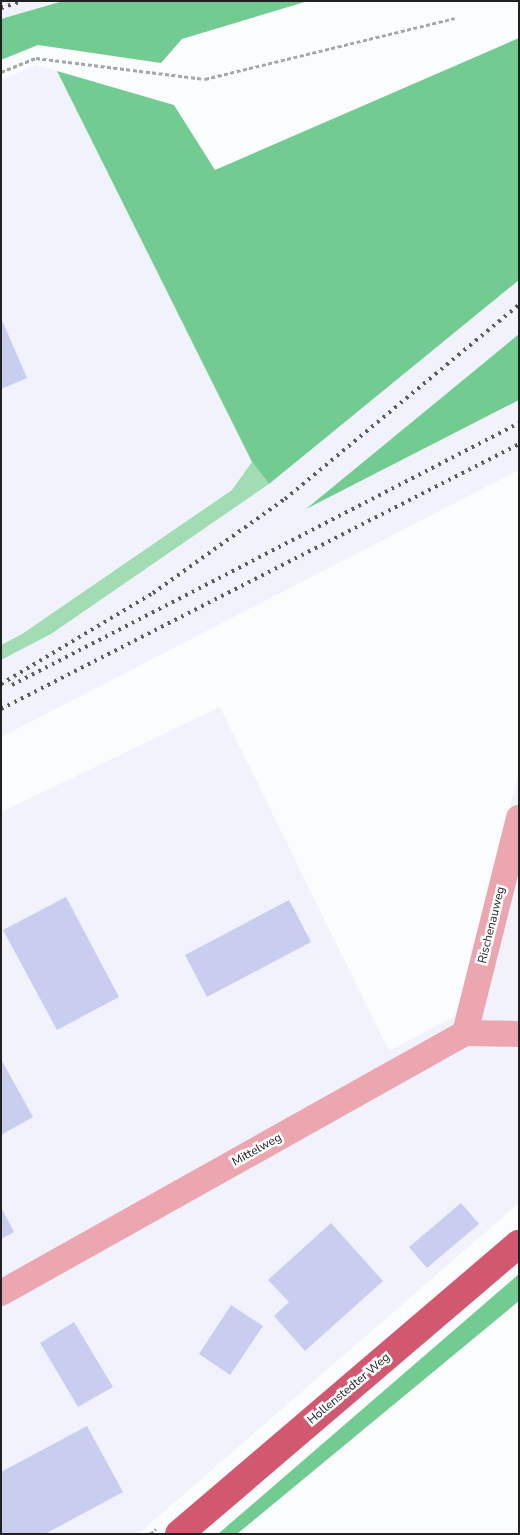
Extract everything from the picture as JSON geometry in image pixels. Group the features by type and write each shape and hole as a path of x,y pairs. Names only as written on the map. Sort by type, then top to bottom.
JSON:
{"main road":[{"name":"Hollenstedter Weg","path":"179,1534 519,1244"}],"street":[{"name":"Rischenauweg","path":"465,1033 519,818"},
{"path":"465,1033 519,1034"},
{"name":"Mittelweg","path":"1,1293 465,1033"}],"path":[{"path":"1,72 36,58 205,78 454,18"}],"shaded area":[{"path":"1,1 63,1 1,19"},
{"path":"36,65 57,71 252,462 232,490 22,634 1,645 1,80"},
{"path":"519,280 519,334 308,507 519,400 519,470 1,737 1,660 51,634 269,484"},
{"path":"220,707 389,1051 459,1014 519,771 519,1203 138,1534 1,1534 1,812"}],"green space":[{"path":"63,1 308,1 182,39 161,63 38,45 1,60 1,19"},
{"path":"519,38 519,280 269,484 252,462 57,71 174,105 215,170"},
{"path":"519,334 519,400 306,509"},
{"path":"252,462 269,484 51,634 1,660 1,645 22,634 232,490"},
{"path":"519,1274 519,1301 237,1534 218,1534"}],"building":[{"path":"1,318 27,378 1,389"},
{"path":"66,897 119,997 57,1030 3,930"},
{"path":"289,900 311,942 207,997 185,955"},
{"path":"1,1059 33,1117 1,1135"},
{"path":"461,1203 479,1224 427,1268 409,1247"},
{"path":"1,1207 14,1232 1,1239"},
{"path":"331,1223 383,1281 305,1351 274,1316 289,1302 268,1280"},
{"path":"231,1305 263,1326 230,1375 199,1354"},
{"path":"74,1322 113,1387 78,1407 40,1343"},
{"path":"87,1426 123,1492 45,1534 1,1534 1,1472"}],"railway":[{"path":"1,8 22,1"},
{"path":"1,684 153,593 285,499 519,305"},
{"path":"12,685 519,423"},
{"path":"1,709 519,444"}]}
